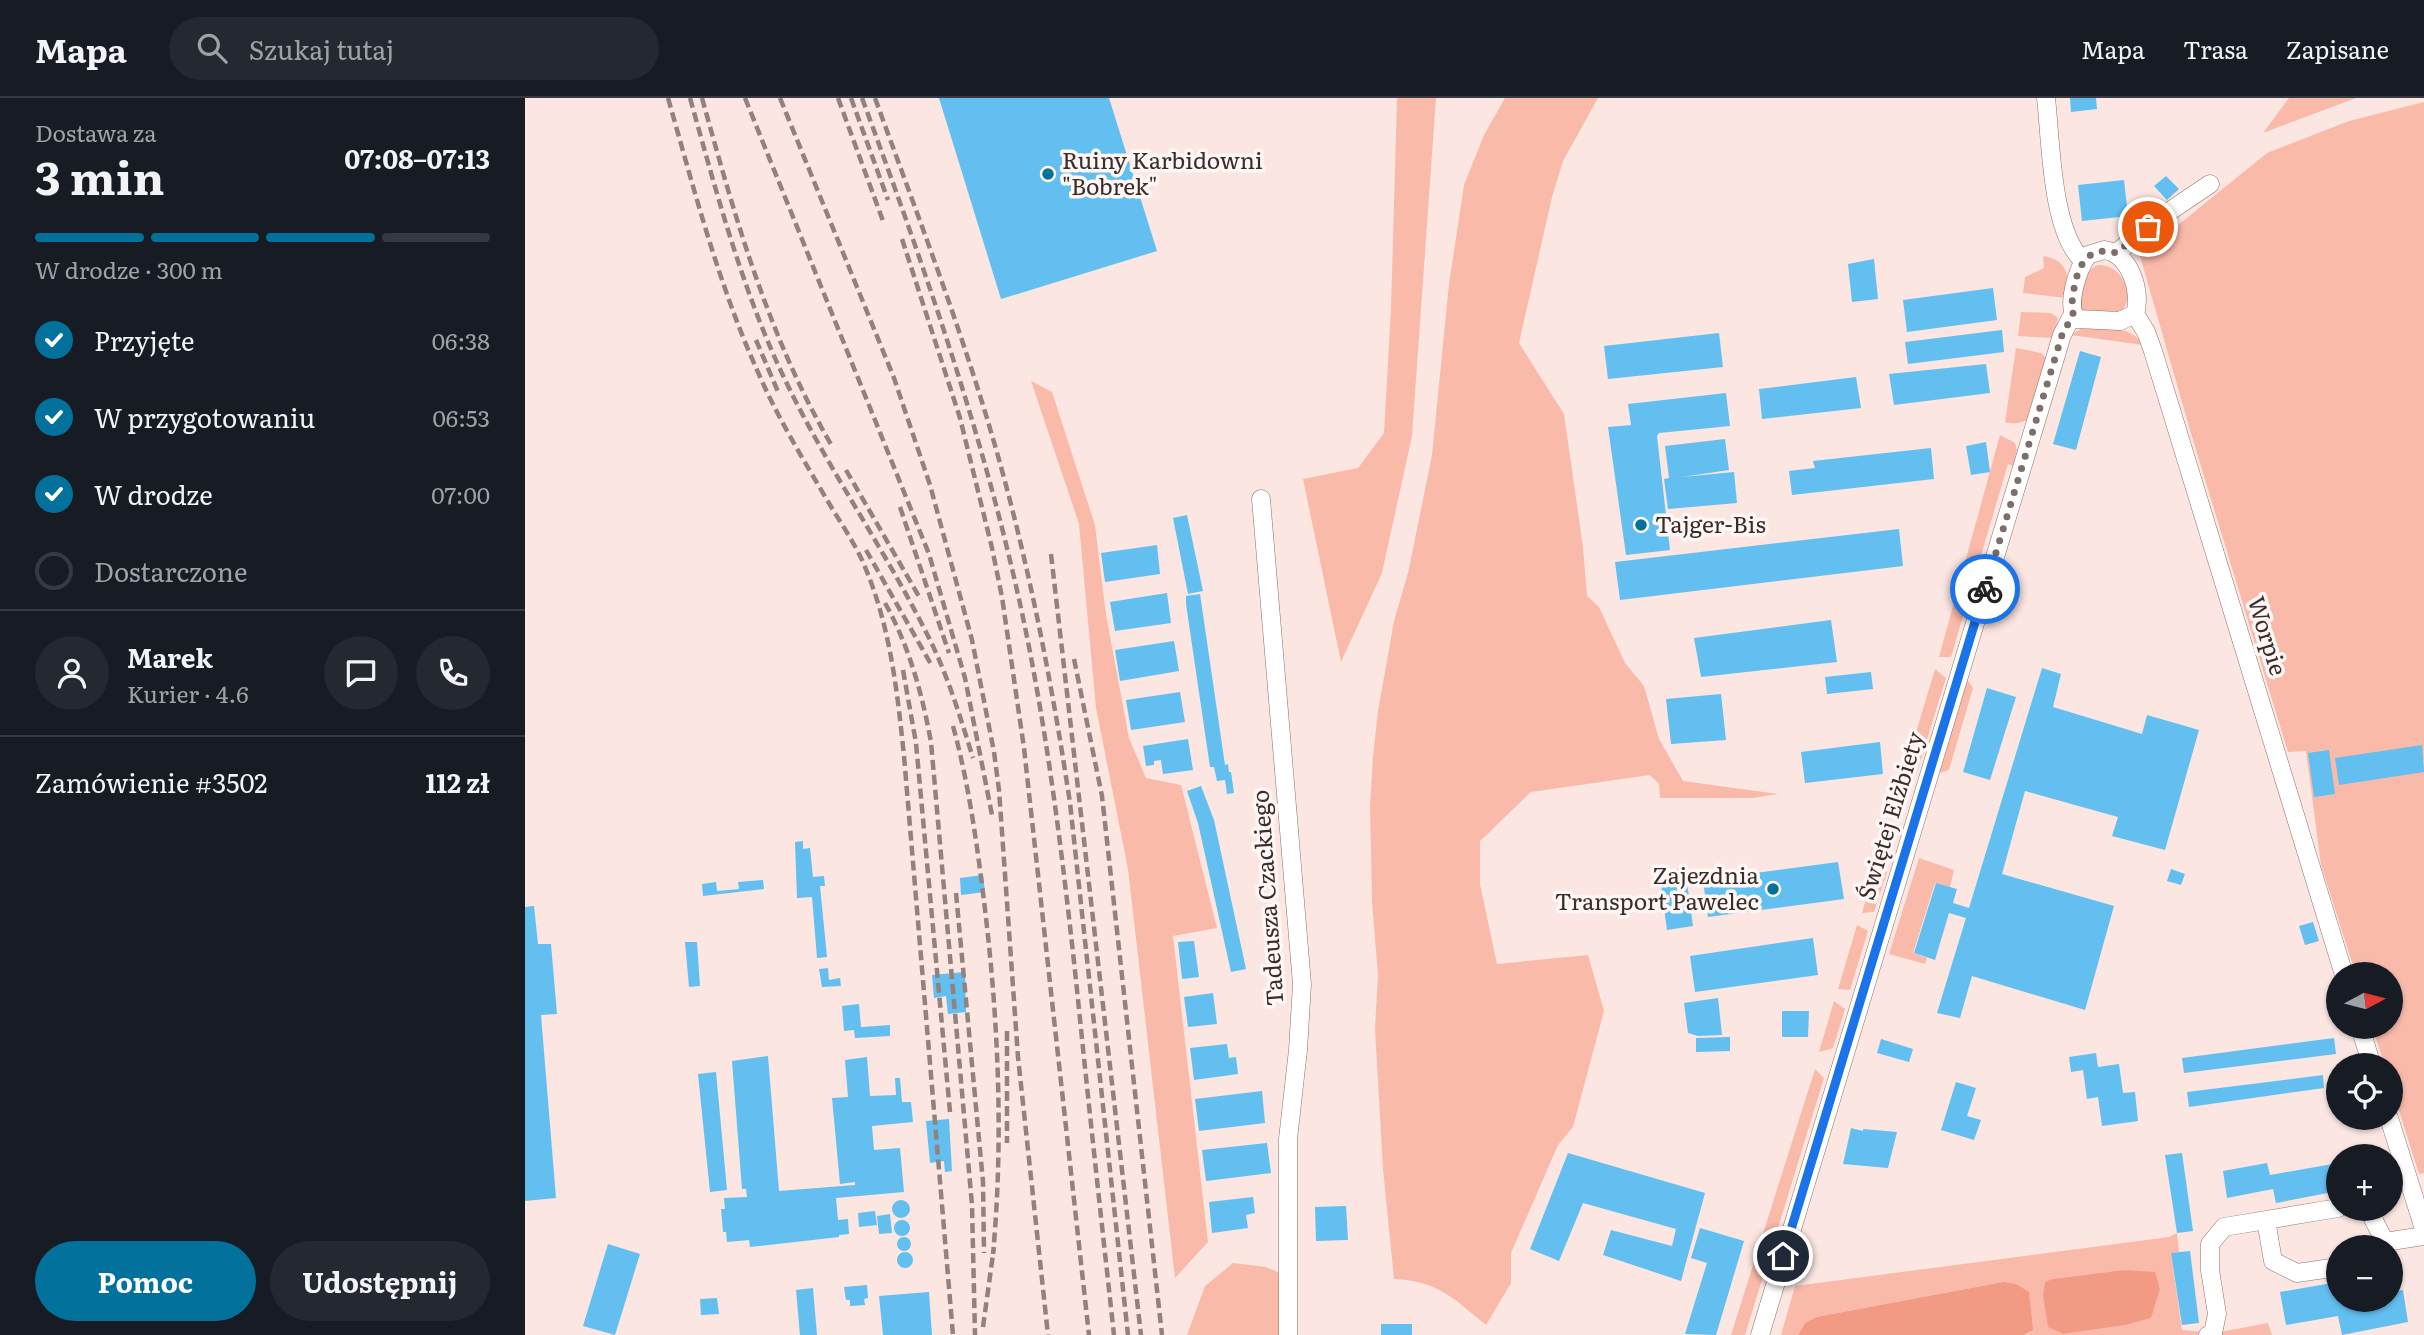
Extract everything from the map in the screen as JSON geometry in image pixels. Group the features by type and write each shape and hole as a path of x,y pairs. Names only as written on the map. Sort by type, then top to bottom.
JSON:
{"street":[{"path":"2046,98 2059,211 2073,247 2083,261"},
{"path":"2116,253 2164,215 2210,184"},
{"path":"2098,251 2116,253 2126,265 2134,283 2138,301 2135,314 2124,320 2079,319 2073,314 2072,302 2083,261 2088,255 2098,251"},
{"name":"Świętej Elżbiety","path":"1760,1335 2062,335 2073,314"},
{"name":"Worpie","path":"2135,314 2153,351 2340,962"},
{"name":"Tadeusza Czackiego","path":"1261,499 1302,984 1288,1139 1288,1335"},
{"path":"2393,1130 2424,1229"},
{"path":"2209,1335 2213,1333 2217,1314 2210,1270 2210,1244 2224,1227 2326,1210"},
{"path":"2266,1220 2273,1261 2297,1273 2326,1269"},
{"path":"2403,1241 2424,1236"}],"shaded area":[{"path":"1397,98 1436,98 1412,436 1382,573 1341,662 1303,479 1358,468 1384,433 1391,309"},
{"path":"1505,98 1598,98 1563,161 1552,197 1519,343 1564,414 1583,547 1587,596 1599,607 1625,663 1644,686 1659,739 1683,781 1778,794 1753,798 1660,798 1659,784 1650,775 1531,792 1480,841 1480,884 1497,964 1588,955 1604,1011 1573,1127 1558,1145 1511,1253 1511,1283 1486,1325 1454,1299 1434,1287 1394,1279 1383,1169 1375,1029 1378,975 1372,902 1370,807 1378,711 1394,621 1408,573 1432,455 1449,284 1464,185 1484,135"},
{"path":"2289,98 2356,98 2263,133"},
{"path":"2424,102 2424,1173 2419,1174 2403,1123 2403,1053 2381,1053 2376,1040 2403,1040 2403,962 2352,962 2321,865 2306,751 2288,752 2140,256 2267,153 2349,121"},
{"path":"2043,256 2058,261 2065,270 2068,283 2066,298 2023,293 2025,277 2044,268"},
{"path":"2097,265 2113,269 2124,280 2128,296 2122,311 2086,312 2080,309 2085,278"},
{"path":"2021,312 2051,313 2058,318 2053,338 2018,336"},
{"path":"2081,329 2127,332 2143,345 2071,335"},
{"path":"2016,348 2041,353 2046,358 2029,419 2011,423 2005,422"},
{"path":"1031,381 1052,392 1095,525 1106,615 1129,738 1146,778 1181,785 1217,928 1173,936 1208,1242 1175,1278 1128,869 1096,708 1079,524"},
{"path":"2000,435 2015,443 2017,450 2013,466 2008,464 1951,657 1939,657"},
{"path":"1935,669 1946,678 1916,775 1903,776"},
{"path":"1967,679 1973,688 1949,770 1939,773"},
{"path":"1919,858 1954,870 1950,887 1935,883 1913,953 1927,958 1925,964 1889,954"},
{"path":"1876,864 1887,872 1874,912 1862,913"},
{"path":"1857,925 1868,931 1850,990 1838,989"},
{"path":"1834,1001 1845,1009 1833,1048 1819,1052"},
{"path":"1815,1069 1824,1078 1745,1335 1731,1335"},
{"path":"2177,1233 2179,1252 2171,1253 2182,1330 2215,1333 2024,1335 2030,1333 2003,1282 1816,1317 1805,1323 1798,1335 1781,1335 1795,1286 2169,1237","holes":["2123,1270 2151,1318 2126,1325 2063,1334 2046,1282"]},
{"path":"1233,1263 1266,1267 1280,1273 1281,1335 1187,1335 1205,1286"},
{"path":"2123,1270 2155,1272 2160,1289 2151,1318 2126,1325 2063,1334 2048,1327 2043,1295 2045,1282"},
{"path":"2003,1282 2016,1284 2029,1292 2033,1330 2024,1335 1798,1335 1805,1323 1816,1317"},
{"path":"2268,1323 2272,1335 2215,1333"}],"building":[{"name":"Ruiny Karbidowni \"Bobrek\"","path":"939,98 1109,98 1157,251 1001,299"},
{"path":"2070,98 2096,98 2097,109 2071,112"},
{"path":"2166,176 2179,189 2167,200 2154,186"},
{"path":"2124,180 2128,216 2082,221 2078,185"},
{"path":"1874,259 1878,299 1852,302 1848,264"},
{"path":"1993,288 1997,320 1907,332 1903,300"},
{"path":"2002,330 2004,352 1908,364 1905,342"},
{"path":"1719,333 1723,367 1608,379 1604,346"},
{"path":"2080,351 2101,357 2076,450 2053,444"},
{"path":"1986,364 1990,393 1894,405 1889,374"},
{"path":"1856,377 1861,408 1762,419 1759,389"},
{"path":"1726,393 1730,426 1659,433 1657,436 1670,550 1626,555 1608,427 1631,425 1628,404"},
{"path":"1725,439 1729,470 1682,477 1734,472 1737,503 1668,509 1664,479 1669,478 1665,446"},
{"path":"1986,442 1990,472 1971,475 1966,446"},
{"path":"1931,448 1934,479 1792,495 1789,471 1815,468 1813,461"},
{"path":"1187,515 1203,591 1188,594 1173,518"},
{"path":"1899,529 1903,566 1620,600 1615,562"},
{"path":"1157,545 1160,574 1105,582 1101,553"},
{"path":"1167,593 1171,623 1115,631 1110,602"},
{"path":"1200,594 1225,765 1228,764 1231,772 1234,793 1227,794 1225,780 1217,781 1214,767 1210,767 1186,604 1186,596"},
{"path":"1831,620 1837,662 1701,677 1694,638"},
{"path":"1174,641 1179,671 1120,681 1115,650"},
{"path":"2042,668 2061,674 2053,707 2142,734 2147,715 2199,730 2165,850 2112,836 2118,817 2025,791 2002,874 2114,906 2085,1010 1972,976 1960,1018 1937,1013 1966,918 1949,913 1935,960 1914,953 1936,883 1957,889 1953,903 1969,908"},
{"path":"1871,672 1873,689 1827,694 1825,677"},
{"path":"1987,688 2016,697 1990,780 1963,772"},
{"path":"1180,692 1185,722 1131,730 1126,700"},
{"path":"1721,694 1726,740 1671,744 1666,699"},
{"path":"1188,739 1193,770 1163,774 1161,760 1146,766 1143,746"},
{"path":"1880,742 1883,774 1805,783 1801,752"},
{"path":"2422,745 2424,772 2339,785 2335,758"},
{"path":"2329,750 2335,794 2314,797 2308,753"},
{"path":"1201,786 1214,820 1246,969 1231,972 1198,823 1187,791"},
{"path":"803,841 803,849 810,848 813,877 824,876 825,886 820,886 827,957 817,958 812,897 797,898 795,842"},
{"name":"Zajezdnia Transport Pawelec","path":"1838,862 1844,899 1708,917 1703,880"},
{"path":"1685,868 1693,926 1667,930 1659,871"},
{"path":"2171,869 2185,874 2181,885 2167,881"},
{"path":"983,875 985,892 961,895 960,878"},
{"path":"763,880 764,889 703,896 702,884 716,882 717,891 739,889 738,882"},
{"path":"534,906 538,944 551,944 557,1014 541,1015 556,1198 525,1201 525,907"},
{"path":"2313,922 2319,941 2305,945 2299,926"},
{"path":"1813,938 1818,975 1695,992 1690,956"},
{"path":"1194,941 1199,977 1182,979 1178,942"},
{"path":"685,942 697,942 700,986 689,987"},
{"path":"828,968 829,980 840,978 841,986 822,987 819,969"},
{"path":"965,972 966,1012 948,1014 946,996 934,998 932,975"},
{"path":"1213,993 1217,1024 1188,1027 1184,997"},
{"path":"1718,998 1722,1035 1698,1036 1688,1033 1684,1003"},
{"path":"859,1004 861,1027 890,1025 890,1036 855,1038 854,1030 844,1031 842,1006"},
{"path":"1782,1011 1809,1011 1808,1037 1782,1037"},
{"path":"1730,1037 1730,1051 1696,1052 1696,1038"},
{"path":"1881,1039 1913,1049 1909,1062 1877,1053"},
{"path":"2326,1039 2334,1040 2336,1053 2184,1073 2182,1058"},
{"path":"1227,1044 1229,1058 1236,1057 1238,1074 1194,1080 1190,1048"},
{"path":"2096,1053 2098,1067 2119,1064 2123,1093 2135,1092 2138,1121 2102,1126 2098,1097 2087,1099 2083,1070 2071,1072 2069,1057"},
{"path":"768,1056 779,1191 855,1185 855,1182 840,1184 832,1098 848,1097 845,1060 867,1057 870,1096 896,1095 895,1078 900,1078 902,1102 911,1102 913,1122 872,1126 874,1150 900,1148 904,1192 836,1198 838,1220 848,1219 849,1234 750,1247 749,1240 727,1242 726,1232 723,1232 721,1209 725,1209 724,1198 747,1197 746,1189 742,1189 732,1061"},
{"path":"716,1072 727,1190 710,1192 698,1074"},
{"path":"2323,1075 2324,1088 2189,1107 2187,1092"},
{"path":"1956,1082 1976,1088 1967,1116 1981,1120 1974,1140 1941,1130"},
{"path":"1262,1091 1265,1123 1199,1131 1195,1099"},
{"path":"949,1119 952,1171 945,1172 944,1161 930,1163 926,1121"},
{"path":"1851,1128 1897,1132 1888,1168 1843,1164"},
{"path":"1267,1143 1271,1173 1206,1181 1202,1150"},
{"path":"1568,1153 1705,1193 1681,1281 1603,1255 1611,1230 1672,1246 1676,1229 1583,1203 1559,1261 1530,1249"},
{"path":"2182,1153 2193,1231 2177,1233 2165,1155"},
{"path":"2267,1163 2270,1175 2326,1165 2326,1193 2276,1203 2273,1189 2227,1198 2223,1171"},
{"path":"1253,1197 1255,1213 1246,1215 1248,1228 1212,1233 1209,1202"},
{"path":"901,1200 907,1203 910,1209 907,1215 901,1218 895,1215 892,1209 895,1203"},
{"path":"1346,1206 1348,1240 1316,1241 1315,1207"},
{"path":"875,1211 877,1225 859,1227 858,1213"},
{"path":"890,1214 892,1233 879,1234 877,1216"},
{"path":"902,1220 908,1222 908,1234 902,1236 896,1234 894,1228 896,1222"},
{"path":"1700,1228 1744,1241 1716,1335 1685,1334 1707,1263 1691,1258"},
{"path":"904,1237 909,1239 909,1249 904,1251 899,1249 897,1244 899,1239"},
{"path":"608,1244 640,1254 615,1335 583,1326"},
{"path":"2190,1251 2199,1323 2182,1325 2171,1253"},
{"path":"905,1252 913,1260 905,1268 897,1260"},
{"path":"2326,1284 2326,1312 2403,1312 2403,1290 2408,1322 2342,1335 2338,1316 2286,1325 2280,1292"},
{"path":"867,1285 868,1298 864,1299 865,1305 850,1306 844,1287"},
{"path":"813,1288 817,1335 800,1335 796,1290"},
{"path":"929,1292 932,1335 883,1335 879,1296"},
{"path":"717,1298 719,1314 701,1315 700,1299"},
{"path":"1381,1324 1412,1324 1412,1335 1381,1335"}],"railway":[{"path":"668,98 708,236 743,337 783,424 862,560 886,632 904,756 953,1335"},
{"path":"690,98 746,286 775,359 808,424 927,634 947,679 973,758"},
{"path":"702,98 727,188 772,320 790,363 832,446"},
{"path":"745,98 929,554 965,678 992,815"},
{"path":"780,98 894,378 930,485 972,640 999,790 1018,1057 1048,1335"},
{"path":"838,98 883,221"},
{"path":"851,98 888,200"},
{"path":"862,98 935,303 978,441 998,511 1030,652 1062,857 1114,1335"},
{"path":"875,98 969,360 1008,493 1039,624 1070,803 1128,1335"},
{"path":"902,239 960,418 1002,597 1024,748 1089,1335"},
{"path":"756,340 779,394"},
{"path":"846,470 921,600"},
{"path":"900,507 949,653"},
{"path":"866,550 932,666"},
{"path":"1051,554 1141,1335"},
{"path":"885,603 914,670 931,742 972,1205 975,1335"},
{"path":"1074,659 1102,796 1162,1335"},
{"path":"903,670 916,743 950,1112"},
{"path":"953,726 963,767 983,893 996,1028 999,1119 993,1254"},
{"path":"956,893 983,1182 984,1253"},
{"path":"1007,1031 1007,1143"},
{"path":"983,1327 994,1247"}],"way so far":[{"path":"1985,589 2062,335 2073,314 2072,302 2083,261 2093,252 2104,250 2116,253 2148,227"}],"place":[{"name":"Ruiny Karbidowni \"Bobrek\"","path":"1048,174"},
{"name":"Tajger-Bis","path":"1641,525"},
{"name":"Zajezdnia Transport Pawelec","path":"1773,889"}],"route":[{"path":"1783,1256 1985,589"}]}
